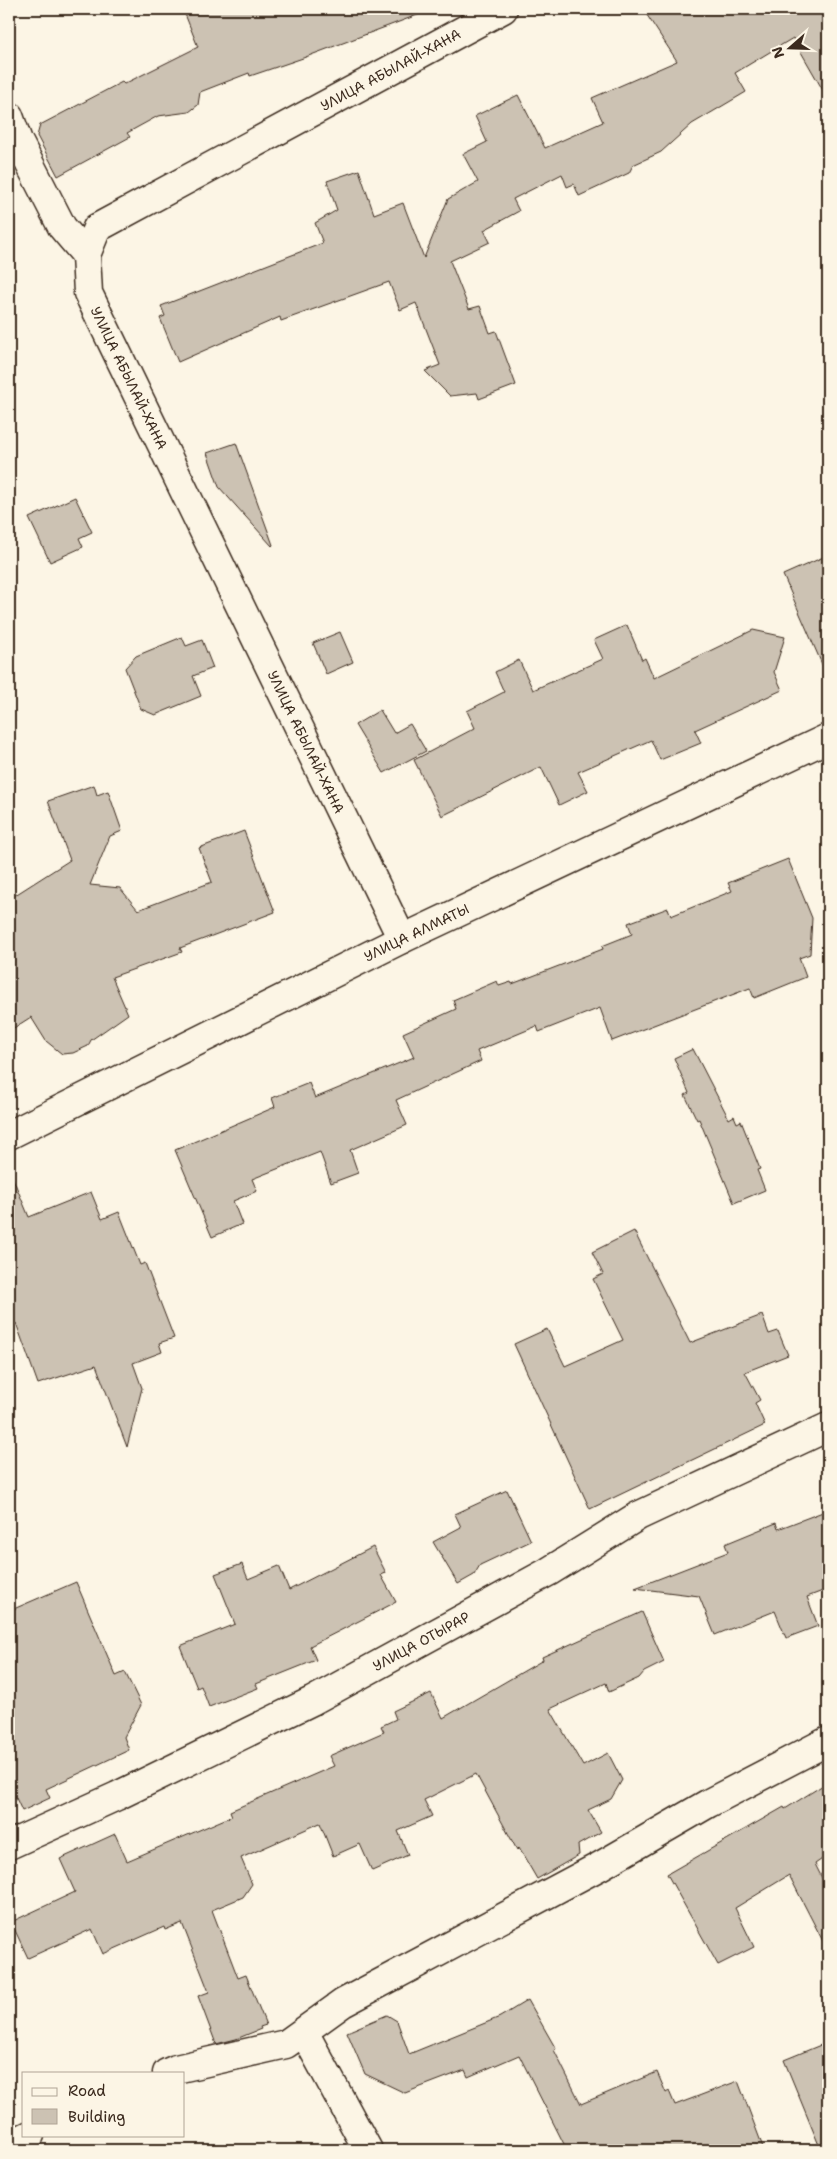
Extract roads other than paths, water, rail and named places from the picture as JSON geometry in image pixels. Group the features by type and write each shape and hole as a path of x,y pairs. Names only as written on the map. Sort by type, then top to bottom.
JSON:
{"street":[{"name":"УЛИЦА АБЫЛАЙ-ХАНА","path":"402,939 88,293 86,255 97,228 503,9"},
{"path":"9,116 18,141 62,227 86,255"},
{"name":"УЛИЦА АЛМАТЫ","path":"9,1135 402,939 828,738"},
{"name":"УЛИЦА ОТЫРАР","path":"9,1845 117,1796 312,1701 548,1572 638,1516 828,1427"},
{"path":"169,2072 176,2068 286,2044 342,2003 600,1866 709,1803 828,1741"},
{"path":"304,2032 368,2150"},
{"path":"9,2145 28,2136"}]}
